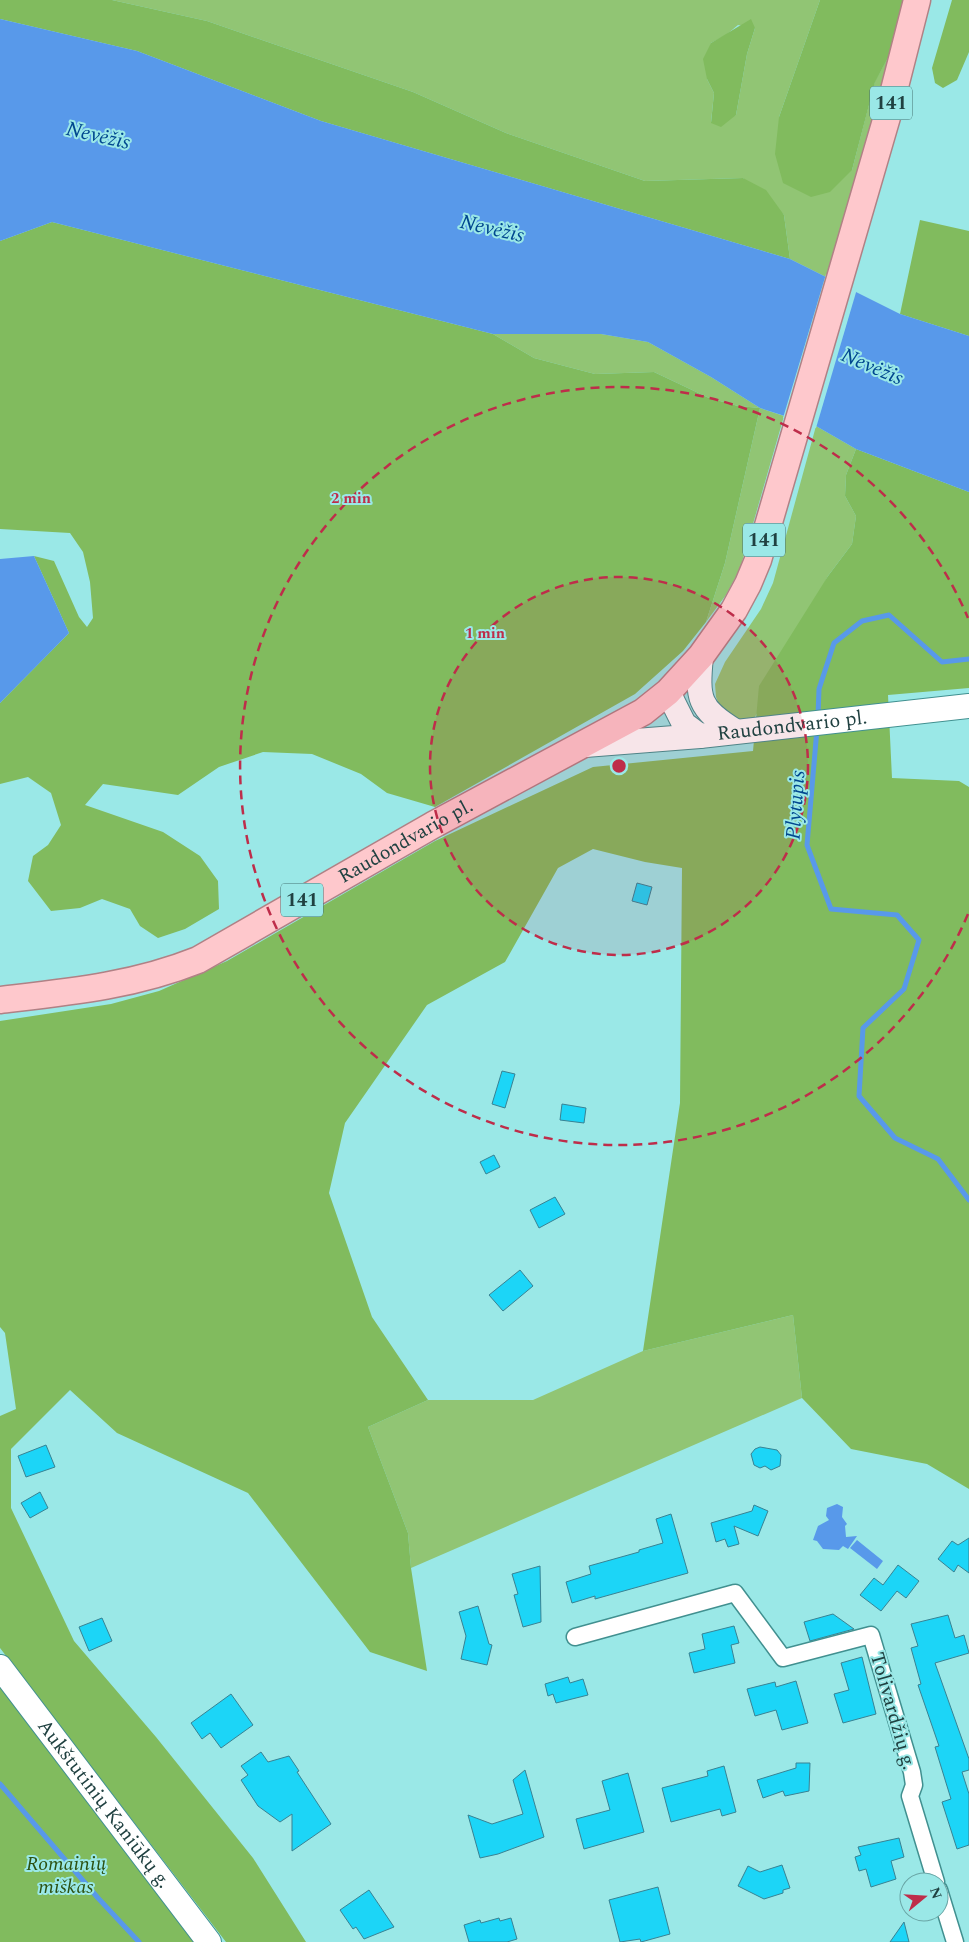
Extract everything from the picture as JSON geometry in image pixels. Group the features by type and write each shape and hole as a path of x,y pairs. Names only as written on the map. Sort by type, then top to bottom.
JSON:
{"main road":[{"name":"141","path":"668,692 701,656 734,610 748,584 777,496 862,206 917,0"},
{"path":"701,656 698,681 701,701 712,717 735,731"},
{"path":"668,692 689,695 701,701"},
{"path":"668,692 684,724 700,736"},
{"name":"Raudondvario pl.","path":"0,1000 120,984 162,974 198,960 433,825 636,716 668,692"},
{"name":"Raudondvario pl.","path":"585,745 700,736 969,706"},
{"name":"Aukštutinių Kaniūkų g.","path":"0,1667 209,1942"}],"street":[{"name":"Tolivardžių g.","path":"575,1637 735,1592 782,1658 872,1635 912,1772 914,1786 910,1796 933,1872"},
{"path":"949,1922 955,1942"}],"green space":[{"path":"0,0 112,0 207,21 413,92 506,133 645,181 743,178 766,190 784,215 790,259 321,121 137,51 0,19"},
{"path":"112,0 820,0 779,117 852,170 875,81 891,52 853,203 848,202 826,277 790,259 784,215 743,178 645,181 506,133 413,92 207,21","holes":["738,25 755,28 747,54 736,115 711,122 714,93 707,79 711,43 726,35"]},
{"path":"820,0 905,0 891,52 875,82 852,170 830,192 811,197 783,183 775,154 779,117"},
{"path":"952,0 969,0 969,52 957,80 943,88 935,83 932,68"},
{"path":"751,19 755,28 747,54 736,115 721,127 711,123 714,93 707,79 703,59 711,43"},
{"path":"920,220 969,231 969,336 900,314"},
{"path":"52,222 493,334 534,358 595,374 654,372 709,398 738,406 760,408 725,563 706,622 683,651 635,694 435,807 387,793 361,774 312,754 263,752 219,767 178,795 103,784 85,805 163,832 200,856 218,881 219,909 185,929 158,938 140,926 130,909 102,899 80,908 51,911 28,881 33,856 48,845 61,825 51,793 28,777 0,784 0,703 69,633 34,556 54,561 79,617 87,627 93,618 90,582 83,552 70,533 0,529 0,241"},
{"path":"493,334 601,334 648,342 711,377 760,408 738,406 709,398 654,372 595,374 534,358"},
{"path":"760,408 784,416 740,569 726,595 706,622 725,563"},
{"path":"816,426 856,449 846,475 845,496 856,516 852,544 828,576 754,719 741,723 722,711 716,697 715,684 725,662 761,609 773,583"},
{"path":"856,449 969,492 969,688 888,695 892,778 959,781 969,787 969,1489 927,1464 851,1449 802,1398 793,1315 643,1351 680,1103 682,868 645,862 593,849 558,868 505,962 427,1005 345,1123 329,1193 372,1317 428,1400 368,1427 408,1533 411,1568 427,1671 370,1652 248,1493 117,1433 70,1390 11,1449 11,1508 74,1641 156,1737 253,1858 306,1942 226,1942 0,1648 0,1416 16,1409 5,1333 0,1327 0,1021 111,1004 159,991 227,961 435,841 593,767 753,751 759,686 828,576 852,544 856,516 845,496 846,475"},
{"path":"793,1315 802,1398 411,1568 408,1533 368,1427 428,1400 533,1400 643,1351"},
{"name":"Romainių miškas","path":"0,1687 202,1942 0,1942"}],"water":[{"name":"Nevėžis","path":"0,19 137,51 321,121 790,259 900,314 969,336 969,492 856,449 816,426 760,408 711,377 648,342 601,334 493,334 52,222 0,241"},
{"path":"34,556 69,633 0,703 0,559"},
{"path":"837,1504 843,1507 842,1517 847,1524 845,1526 846,1537 857,1536 848,1549 843,1546 839,1550 823,1549 817,1541 813,1540 818,1526 829,1520 826,1516 827,1508"},
{"path":"857,1540 883,1561 877,1569 850,1548"}],"pier":[{"path":"826,274 857,289 816,428 783,418"}],"building":[{"path":"637,883 652,887 647,905 632,901"},
{"path":"502,1071 515,1074 505,1108 492,1104"},
{"path":"562,1104 586,1108 584,1123 560,1120"},
{"path":"494,1155 500,1167 486,1174 480,1162"},
{"path":"555,1197 565,1214 539,1228 530,1210"},
{"path":"520,1270 533,1286 503,1311 489,1295"},
{"path":"46,1445 55,1467 26,1477 18,1456"},
{"path":"760,1447 777,1450 781,1455 780,1466 771,1470 765,1466 760,1468 754,1465 751,1454"},
{"path":"40,1492 48,1508 30,1518 21,1503"},
{"path":"754,1505 768,1511 758,1536 734,1526 739,1544 728,1547 725,1539 716,1542 711,1523 752,1511"},
{"path":"671,1514 688,1573 595,1599 595,1596 572,1603 566,1582 591,1574 589,1566 663,1543 656,1519"},
{"path":"969,1538 969,1573 958,1565 954,1572 938,1559 952,1541 958,1545"},
{"path":"898,1565 919,1581 906,1598 897,1591 881,1611 860,1595 874,1578 883,1585"},
{"path":"540,1566 541,1622 523,1627 514,1595 518,1594 512,1574"},
{"path":"478,1606 489,1644 492,1645 487,1665 461,1659 466,1636 459,1612"},
{"path":"833,1614 854,1629 810,1641 804,1622"},
{"path":"948,1615 955,1638 964,1635 969,1653 935,1663 969,1759 969,1770 962,1772 969,1794 969,1845 957,1849 942,1802 951,1799 935,1747 939,1746 918,1685 921,1684 911,1648 918,1646 911,1624"},
{"path":"102,1618 112,1641 89,1651 79,1627"},
{"path":"734,1626 739,1643 731,1645 735,1663 694,1673 689,1653 705,1649 702,1634"},
{"path":"862,1657 876,1714 843,1723 834,1694 849,1690 841,1663"},
{"path":"568,1677 570,1683 583,1679 588,1695 556,1703 553,1694 548,1696 545,1684"},
{"path":"796,1681 808,1723 782,1730 776,1710 755,1716 747,1689 775,1682 776,1687"},
{"path":"231,1694 253,1725 221,1748 210,1733 202,1739 191,1723"},
{"path":"261,1752 268,1762 289,1756 299,1771 297,1772 331,1824 292,1851 292,1814 280,1822 258,1806 241,1780 248,1775 241,1766"},
{"path":"796,1763 810,1763 809,1791 785,1796 783,1791 763,1798 757,1780 796,1768"},
{"path":"724,1766 736,1812 722,1816 720,1809 671,1822 662,1788 708,1776 707,1771"},
{"path":"525,1770 544,1837 498,1854 480,1858 468,1815 492,1824 523,1814 513,1780"},
{"path":"628,1773 644,1832 584,1849 576,1819 610,1810 602,1781"},
{"path":"899,1838 904,1857 891,1861 896,1879 871,1887 866,1869 859,1871 855,1857 861,1855 858,1847"},
{"path":"782,1865 790,1888 783,1890 783,1893 764,1899 738,1886 748,1866 760,1872"},
{"path":"658,1887 670,1934 641,1942 640,1939 620,1942 609,1900"},
{"path":"369,1890 394,1927 364,1939 356,1927 353,1929 340,1910"},
{"path":"499,1918 500,1921 511,1918 517,1939 507,1942 469,1942 464,1925 480,1920 481,1923"},
{"path":"904,1922 909,1942 890,1942"}],"waterway":[{"name":"Plytupis","path":"818,716 819,689 834,643 862,621 889,615 942,662 969,659"},
{"name":"Plytupis","path":"817,729 807,845 831,909 897,915 919,940 904,989 863,1028 859,1096 895,1138 938,1159 969,1200"},
{"path":"0,1784 98,1898 139,1942"}]}
